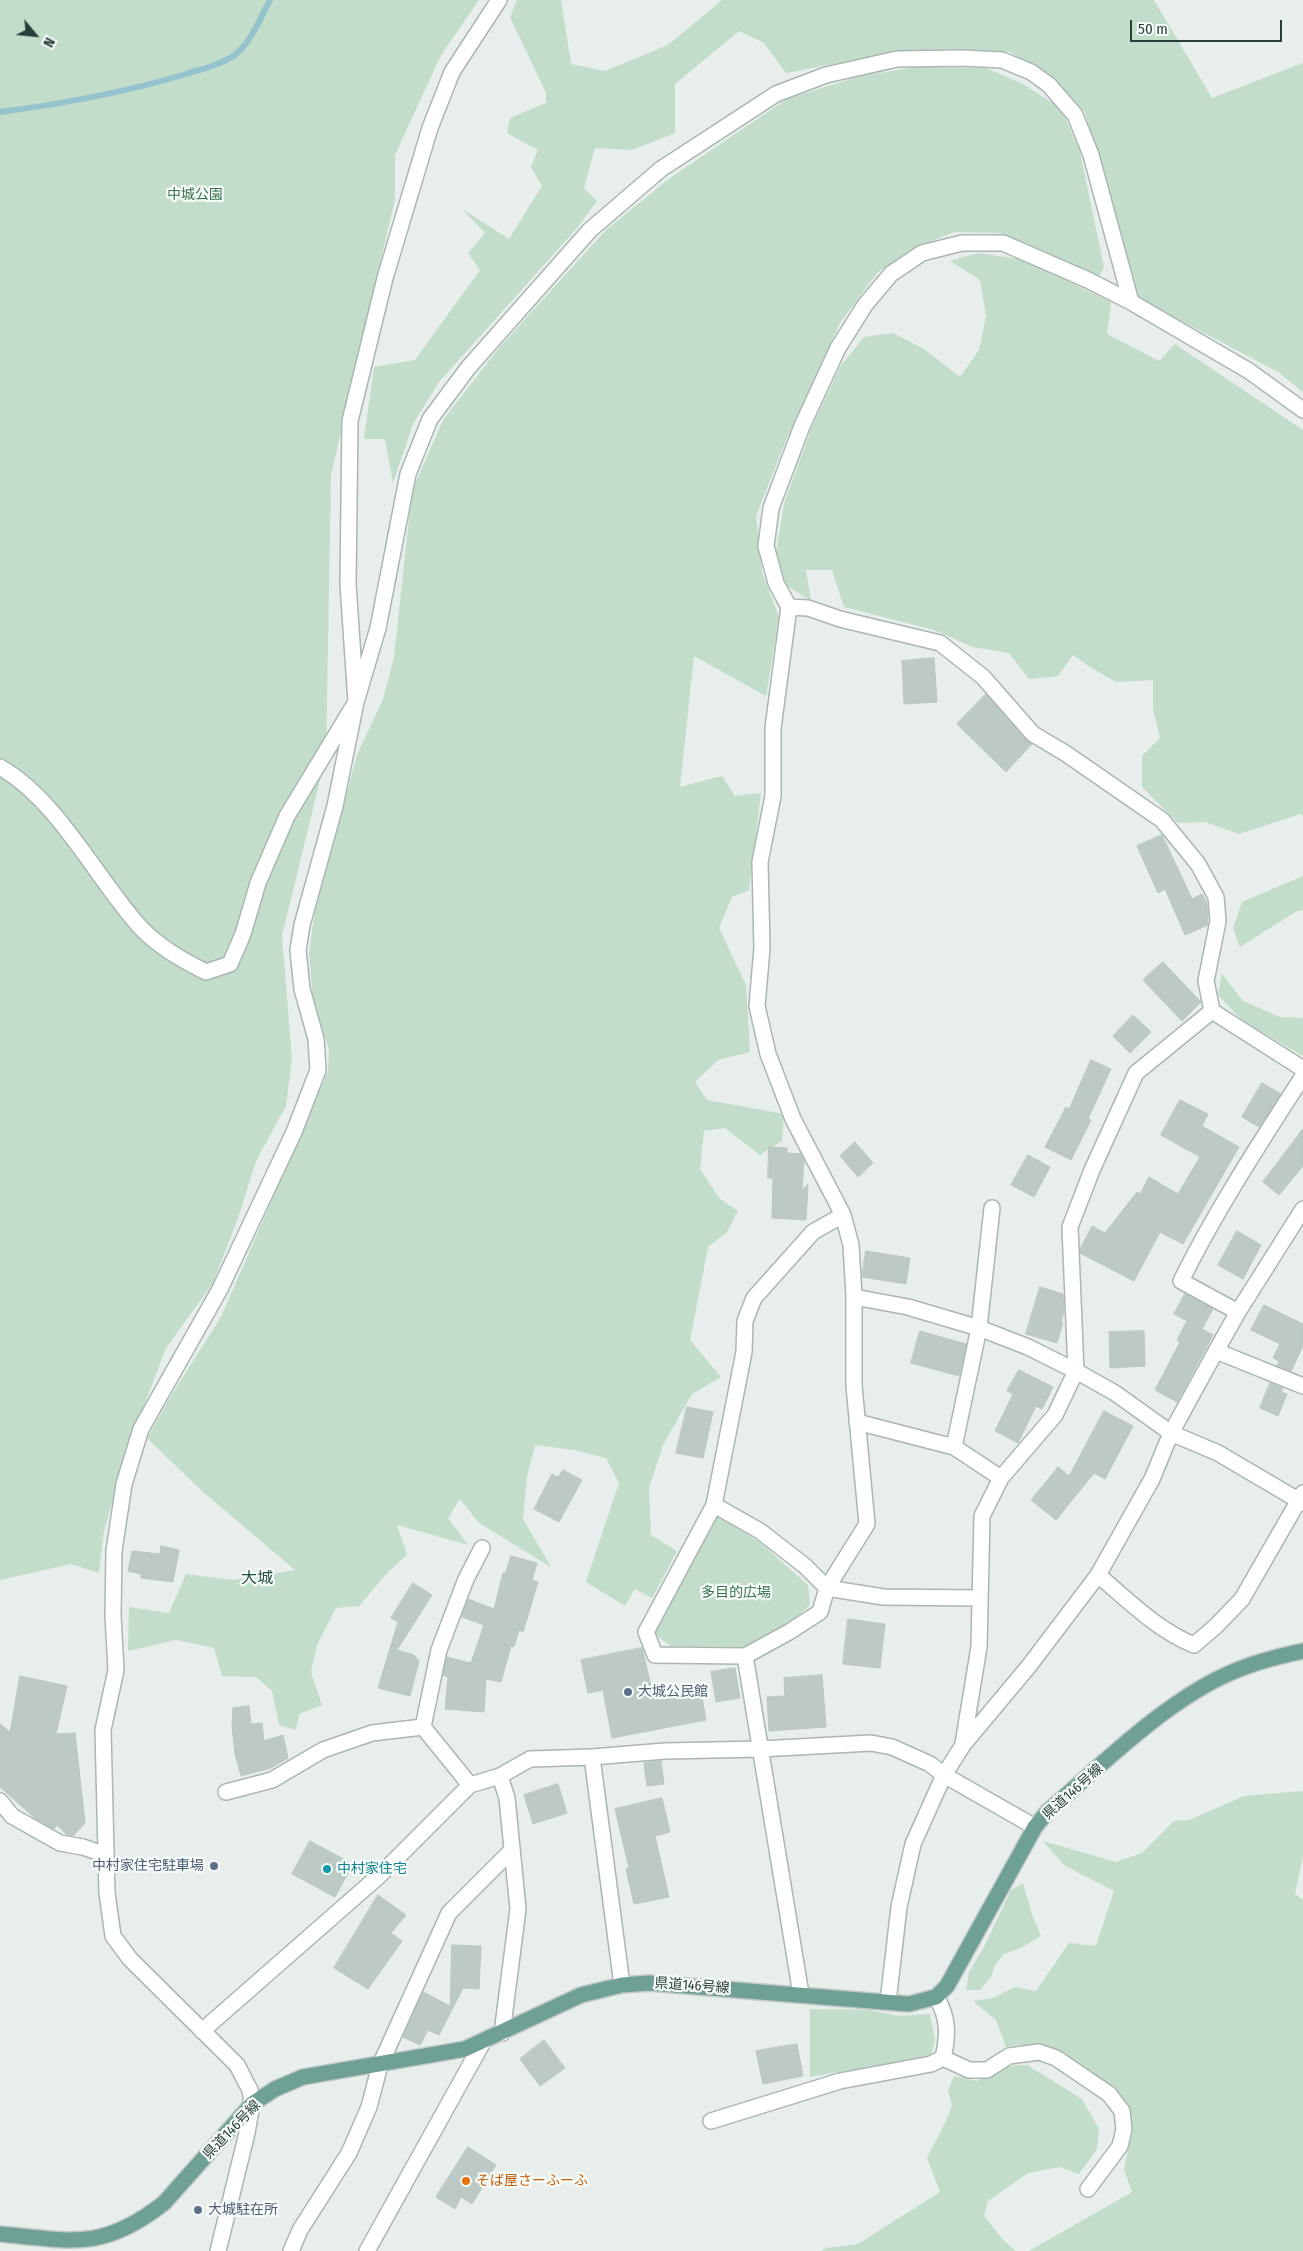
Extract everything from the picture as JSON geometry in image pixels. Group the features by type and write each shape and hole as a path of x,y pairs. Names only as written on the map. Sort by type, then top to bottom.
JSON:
{"main road":[{"name":"県道146号線","path":"0,2234 72,2241 94,2240 116,2234 151,2214 164,2203 252,2104 275,2089 304,2077 444,2054 484,2042 581,1995 622,1985 649,1983 908,2004 936,1997 955,1974 1035,1827 1062,1799 1152,1722 1182,1699 1231,1672 1303,1651"}],"street":[{"path":"0,768 12,774 49,810 141,928 172,954 206,972 230,964 243,934 258,883 287,816 356,702 348,584 350,421 385,278 430,128 452,72 499,0"},
{"path":"218,2251 247,2134 252,2104 250,2090 236,2066 130,1959 113,1936 107,1894 103,1730 116,1670 113,1616 114,1551 124,1484 141,1429 220,1289 294,1132 318,1070 316,1039 302,989 298,950 302,925 335,806 356,702 378,628 408,474 430,419 474,360 590,230 660,170 776,94 826,74 897,59 962,58 1002,60 1031,72 1049,85 1075,115 1091,155 1131,302"},
{"path":"843,1214 813,1232 754,1298 745,1322 744,1352 714,1505 646,1632 654,1655 745,1656 789,1632 820,1612 826,1588 867,1524 854,1386 852,1245 843,1214 793,1120 768,1054 757,1006 762,948 760,862 773,796 773,728 790,607 776,583 766,546 771,508 802,426 838,348 865,305 891,274 922,253 962,244 1003,243 1088,280 1131,302 1249,371 1303,410"},
{"path":"790,607 808,608 870,627 940,643 982,677 1033,734 1066,753 1162,820 1198,864 1216,897 1218,921 1206,981 1212,1011 1303,1069"},
{"path":"963,1745 979,1647 982,1516 1001,1478 1055,1415 1076,1371 1070,1227 1092,1170 1136,1073 1212,1011"},
{"path":"1238,1312 1181,1281 1205,1233 1303,1076"},
{"path":"954,1447 979,1328 992,1208"},
{"path":"888,2002 898,1908 913,1844 944,1775 963,1745 1029,1666 1098,1575 1152,1479 1171,1433 1216,1351 1238,1312 1303,1209"},
{"path":"854,1297 908,1307 979,1328 1028,1348 1076,1371 1115,1393 1171,1433 1218,1452 1301,1499 1242,1599 1216,1626 1194,1645 1182,1640 1153,1622 1098,1575"},
{"path":"1216,1351 1303,1386"},
{"path":"857,1422 954,1447 1001,1478"},
{"path":"714,1505 760,1531 804,1566 826,1588 883,1597 980,1598"},
{"path":"423,1727 439,1650 466,1579 482,1548"},
{"path":"745,1656 801,1994"},
{"path":"423,1727 470,1785"},
{"path":"226,1792 272,1780 323,1750 372,1733 423,1727"},
{"path":"202,2031 380,1875 470,1785 500,1776 530,1759 592,1757 665,1751 760,1749 871,1743 892,1747 930,1764 944,1775 1035,1827"},
{"path":"592,1757 622,1985"},
{"path":"500,1776 507,1798 518,1909 502,2033"},
{"path":"0,1801 12,1816 60,1843 83,1847 106,1855"},
{"path":"291,2251 300,2230 349,2153 369,2107 380,2065 449,1913 512,1850"},
{"path":"936,1997 944,2009 947,2021 942,2058"},
{"path":"366,2251 484,2042"},
{"path":"942,2058 969,2070 987,2070 1009,2056 1025,2052 1039,2052 1056,2058 1109,2094 1122,2111 1124,2129 1120,2146 1088,2189"},
{"path":"711,2121 840,2081 931,2064 942,2058"}],"green space":[{"name":"中城公園","path":"0,0 479,0 441,55 395,155 395,199 331,475 326,755 282,936 292,1059 286,1106 256,1161 238,1218 213,1283 166,1348 127,1450 104,1531 99,1573 71,1564 0,1580"},
{"path":"517,0 561,0 571,64 605,71 668,45 722,0 1154,0 1212,98 1303,63 1303,392 1278,372 1138,298 1085,112 1052,78 1010,52 947,49 864,58 786,73 764,43 739,31 675,84 675,133 632,150 595,148 584,188 597,201 577,228 439,382 413,424 393,483 385,439 364,439 374,367 415,360 480,270 468,253 485,233 462,209 509,239 542,186 531,167 538,150 507,133 510,118 546,103 546,93 510,17"},
{"path":"917,67 986,68 1023,84 1061,108 1080,152 1104,267 1099,277 999,233 954,232 914,248 877,273 840,323 786,440 756,516 762,572 779,617 766,696 694,656 680,787 722,776 735,796 761,793 749,890 732,897 719,928 746,985 750,1052 718,1060 695,1082 707,1100 784,1114 782,1141 760,1155 725,1128 704,1131 700,1169 719,1198 738,1211 727,1232 708,1247 690,1340 721,1377 692,1394 663,1445 649,1488 651,1535 677,1551 652,1598 635,1589 625,1606 586,1582 619,1483 606,1458 575,1450 535,1445 527,1476 523,1519 551,1567 479,1523 460,1499 448,1518 468,1545 397,1525 407,1555 388,1572 359,1606 336,1608 317,1645 311,1672 322,1705 299,1714 296,1730 279,1725 272,1691 256,1677 222,1676 214,1648 176,1640 128,1651 129,1607 169,1613 186,1574 233,1580 295,1570 202,1491 147,1438 221,1317 328,1071 329,1050 313,999 309,952 315,912 357,755 383,699 394,657 412,491 443,420 499,348 606,230 670,178 787,99 860,76"},
{"path":"978,253 1025,260 1111,302 1107,334 1159,361 1175,344 1303,430 1303,816 1300,814 1239,834 1205,822 1178,823 1142,787 1142,756 1160,738 1153,709 1153,680 1116,682 1073,655 1058,676 1029,679 1009,653 973,647 934,630 844,607 832,570 806,570 811,601 786,585 776,552 784,504 811,429 840,367 864,337 893,333 924,349 960,377 979,350 986,316 980,280 950,261"},
{"path":"1303,876 1303,910 1297,911 1240,947 1233,928 1242,902"},
{"path":"1222,974 1243,1001 1280,1017 1303,1018 1303,1056 1243,1021 1218,995"},
{"name":"多目的広場","path":"717,1516 758,1541 808,1585 810,1605 791,1622 749,1647 671,1646 653,1633"},
{"path":"1303,1791 1303,1856 1295,1894 1303,1900 1303,2251 1029,2251 1132,2192 1124,2170 1131,2134 1126,2101 1071,2058 1056,2051 1041,2046 1006,2047 996,2020 973,2001 993,1998 1015,1987 1036,1991 1069,1943 1096,1946 1114,1891 1064,1865 1043,1841 1116,1862 1142,1853 1174,1821 1189,1820 1244,1796"},
{"path":"1023,1883 1032,1915 1041,1936 1021,1948 1004,1954 995,1965 991,1977 980,1990 966,1990 969,1972 984,1947 1011,1890"},
{"path":"810,2009 870,2010 897,2016 930,2014 935,2040 931,2056 810,2077"},
{"path":"1027,2065 1082,2099 1099,2129 1097,2149 1079,2174 1060,2167 1028,2173 988,2201 984,2216 1003,2240 1016,2251 821,2251 826,2248 858,2244 940,2192 927,2158 952,2106 948,2090 954,2076 977,2081 1005,2066"}],"building":[{"path":"934,658 937,702 904,704 902,661"},
{"path":"986,694 1026,740 1032,744 1006,772 957,724"},
{"path":"1162,835 1192,899 1202,894 1207,904 1208,925 1185,935 1165,889 1158,893 1137,846"},
{"path":"1163,962 1201,1002 1182,1021 1143,980"},
{"path":"1133,1015 1151,1032 1130,1053 1113,1036"},
{"path":"1091,1060 1111,1069 1088,1119 1091,1120 1071,1160 1045,1147 1066,1107 1069,1109"},
{"path":"1262,1083 1281,1094 1259,1127 1242,1117"},
{"path":"1180,1100 1208,1114 1202,1126 1239,1147 1183,1244 1160,1232 1134,1281 1080,1253 1080,1249 1092,1226 1105,1233 1137,1192 1140,1194 1149,1177 1178,1194 1200,1157 1161,1135"},
{"path":"1303,1129 1303,1166 1279,1195 1263,1182"},
{"path":"855,1142 873,1163 858,1177 840,1156"},
{"path":"769,1147 787,1148 787,1153 801,1154 804,1160 802,1190 808,1184 806,1220 772,1218 773,1178 768,1178"},
{"path":"1028,1155 1050,1167 1034,1197 1011,1185"},
{"path":"1237,1231 1261,1245 1243,1279 1218,1265"},
{"path":"866,1251 910,1258 906,1284 862,1277"},
{"path":"1040,1287 1063,1294 1064,1311 1061,1322 1063,1323 1057,1343 1026,1334"},
{"path":"1185,1294 1213,1309 1202,1329 1213,1335 1177,1402 1155,1390 1180,1342 1177,1340 1187,1321 1174,1314"},
{"path":"1264,1305 1303,1324 1303,1346 1291,1371 1277,1366 1279,1361 1273,1358 1280,1344 1251,1330"},
{"path":"920,1331 966,1344 959,1376 911,1363"},
{"path":"1144,1331 1145,1366 1110,1368 1109,1332"},
{"path":"1019,1370 1053,1387 1042,1409 1036,1406 1018,1443 995,1431 1013,1394 1007,1391"},
{"path":"1270,1383 1283,1388 1281,1392 1287,1394 1278,1416 1260,1408"},
{"path":"687,1407 713,1412 703,1458 676,1453"},
{"path":"1104,1411 1133,1426 1105,1479 1094,1473 1056,1520 1031,1500 1058,1467 1069,1476"},
{"path":"563,1470 582,1480 559,1522 534,1509 552,1474 558,1477"},
{"path":"161,1546 179,1550 173,1582 141,1578 141,1574 128,1571 132,1551 160,1554"},
{"path":"511,1556 537,1563 532,1580 538,1582 523,1632 519,1630 514,1647 511,1646 501,1682 486,1679 484,1712 445,1709 448,1677 443,1675 447,1657 471,1663 484,1625 462,1617 468,1599 494,1609 503,1573 505,1574"},
{"path":"413,1583 432,1595 397,1650 414,1655 419,1661 410,1696 378,1688 398,1622 391,1618"},
{"path":"848,1619 885,1624 880,1668 843,1664"},
{"name":"大城公民館","path":"642,1648 654,1699 701,1691 706,1720 612,1738 603,1690 588,1693 581,1660"},
{"path":"735,1668 740,1698 716,1702 711,1672"},
{"path":"822,1675 826,1727 769,1731 767,1697 785,1696 784,1678"},
{"path":"20,1676 67,1686 56,1734 75,1733 85,1823 73,1836 66,1834 57,1825 54,1829 36,1819 0,1787 0,1724 10,1732"},
{"path":"249,1706 251,1724 262,1723 264,1741 283,1735 288,1758 271,1768 241,1776 235,1754 232,1726 233,1708"},
{"path":"661,1761 664,1784 647,1786 644,1763"},
{"path":"558,1784 567,1813 533,1824 524,1795"},
{"path":"662,1798 670,1832 655,1836 669,1897 634,1904 626,1869 629,1868 615,1809"},
{"name":"中村家住宅","path":"310,1841 353,1864 335,1897 292,1874"},
{"name":"中村家住宅","path":"378,1895 406,1915 391,1933 402,1941 368,1989 334,1968"},
{"path":"452,1945 481,1946 479,1989 463,1988 439,2035 428,2030 420,2045 403,2037 423,1992 450,2006"},
{"path":"544,2040 565,2068 540,2086 520,2059"},
{"path":"797,2044 803,2076 763,2084 756,2051"},
{"name":"そば屋さーふーふ","path":"468,2147 496,2165 472,2204 461,2197 455,2209 436,2197"}],"waterway":[{"path":"0,112 117,92 219,63 231,58 247,43 270,0"}],"place":[{"name":"大城公民館","path":"628,1692"},
{"name":"中村家住宅駐車場","path":"214,1866"},
{"name":"中村家住宅","path":"327,1869"},
{"name":"そば屋さーふーふ","path":"466,2181"},
{"name":"大城駐在所","path":"198,2210"}],"district":[{"name":"大城","path":"257,1579"}]}
